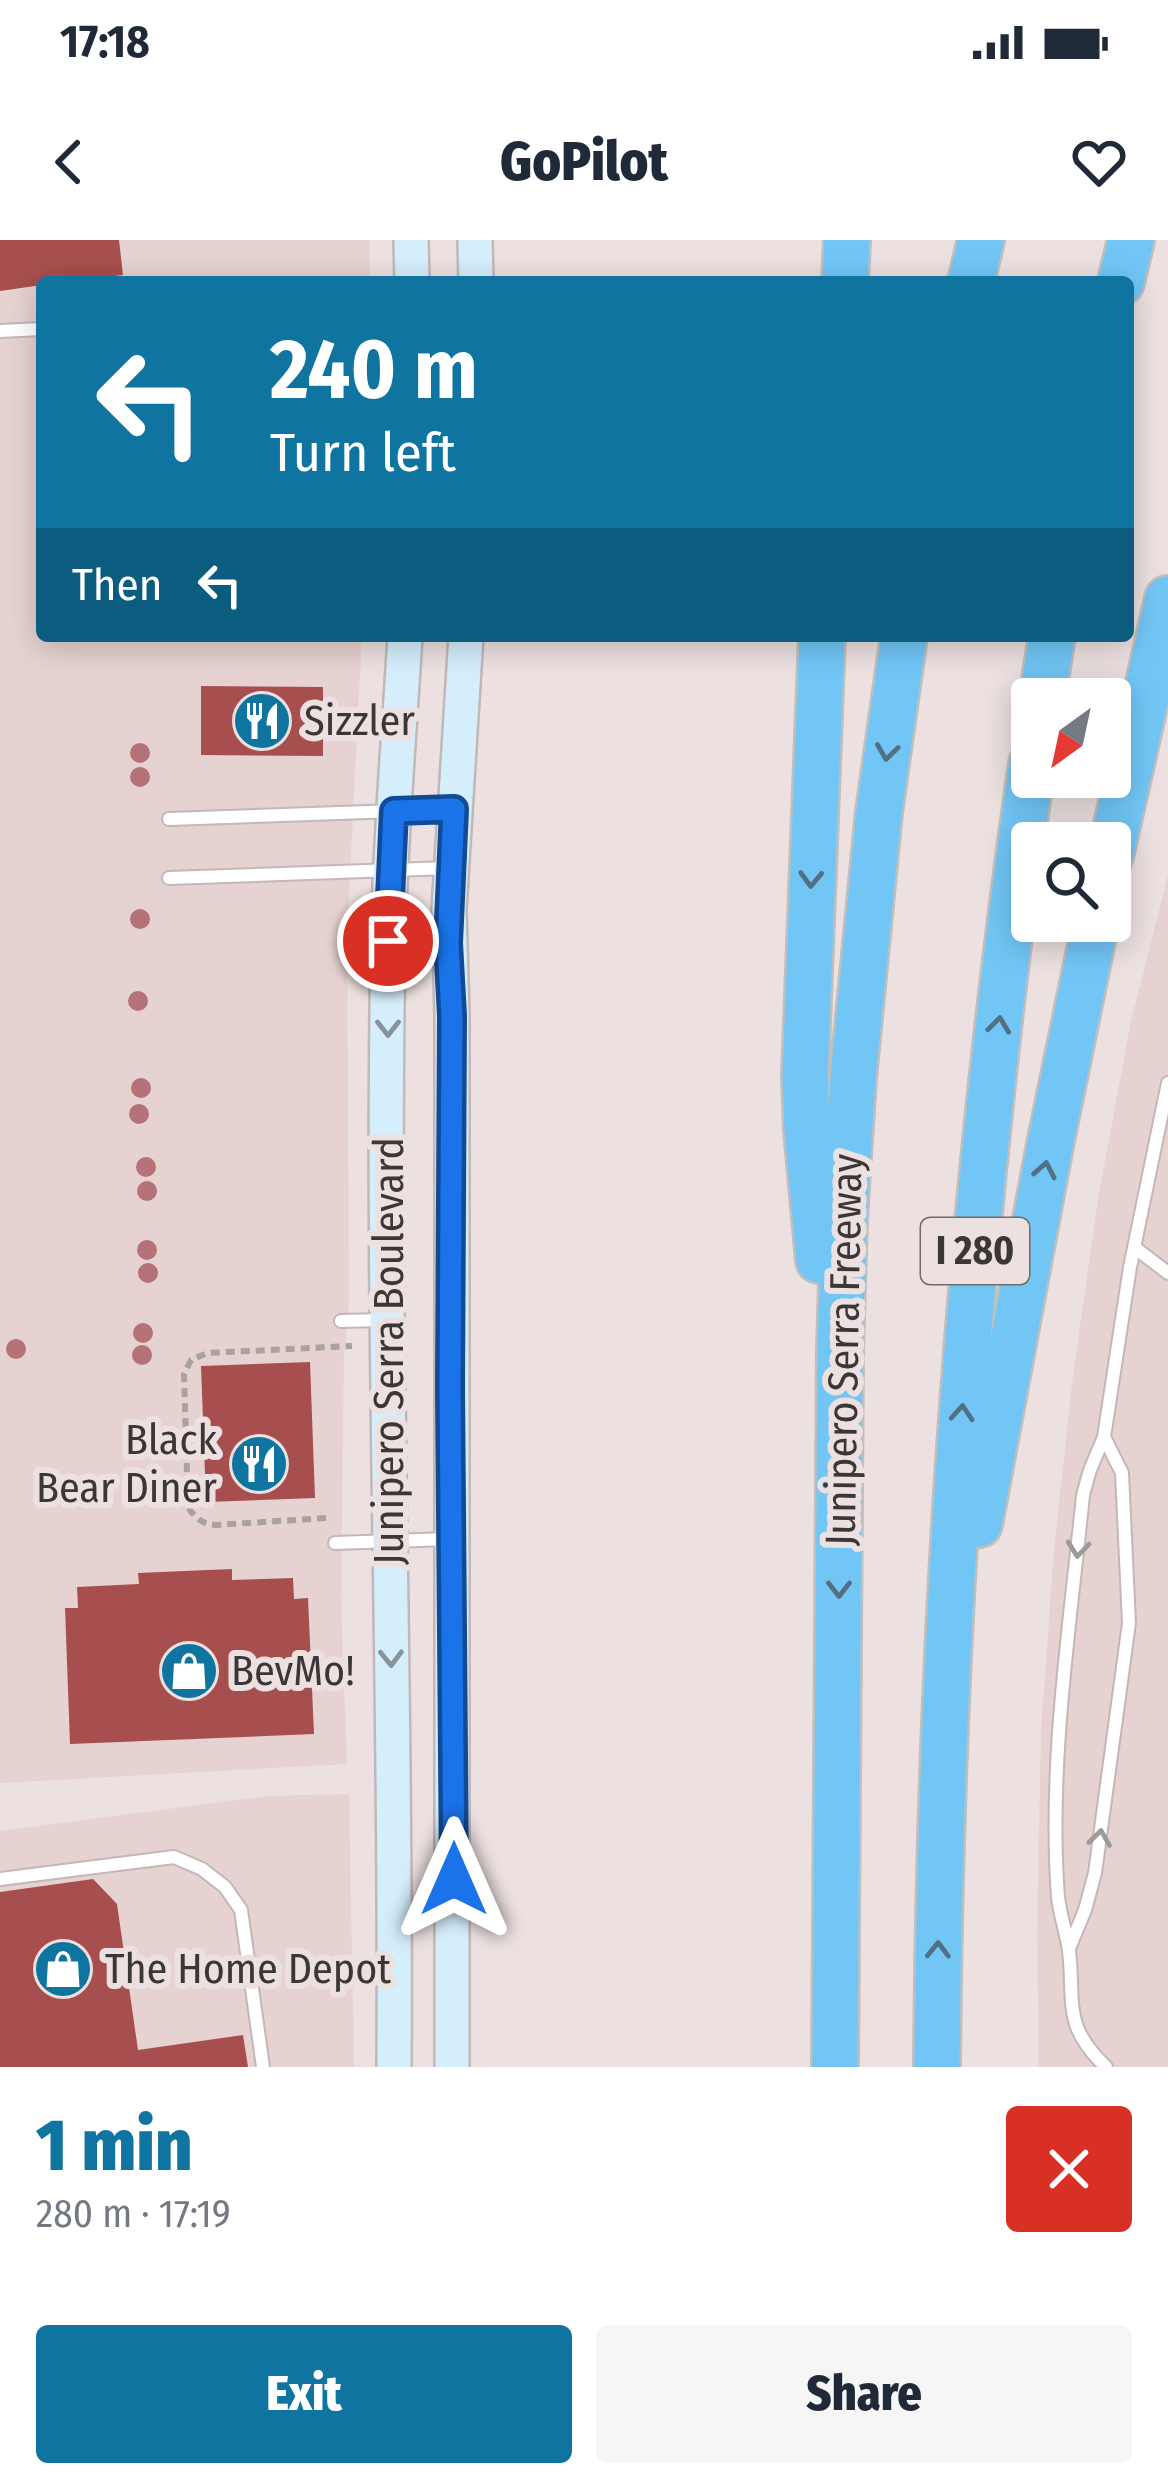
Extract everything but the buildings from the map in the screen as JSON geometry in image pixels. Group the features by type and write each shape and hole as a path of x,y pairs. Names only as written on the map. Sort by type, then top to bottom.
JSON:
{"highway":[{"path":"823,240 823,276"},
{"path":"845,276 847,240"},
{"path":"972,276 981,240"},
{"path":"1122,276 1131,240"},
{"path":"1118,822 1168,599"},
{"path":"822,642 807,1129 839,1472"},
{"name":"Junipero Serra Freeway","path":"836,2067 844,1240 878,812 903,642"},
{"path":"1045,678 1051,642"},
{"name":"I 280","path":"937,2067 944,1740 956,1504 1000,1009 1028,798"},
{"path":"944,1740 1015,1330 1092,942"}],"main road":[{"path":"411,240 412,276"},
{"path":"475,240 476,276"},
{"name":"Junipero Serra Boulevard","path":"394,2067 388,1031 391,869 405,642"},
{"name":"Junipero Serra Boulevard","path":"452,2067 452,1016 448,943 466,642"}],"lane":[{"path":"0,332 36,329"},
{"path":"169,819 454,809"},
{"path":"169,878 451,868"},
{"path":"1106,2067 1079,2035 1072,2013 1069,1950 1059,1903 1063,1678 1083,1495 1105,1436 1120,1322 1168,1083"},
{"path":"1134,1247 1168,1273"},
{"path":"341,1321 389,1320"},
{"path":"1069,1950 1095,1873 1129,1623 1123,1473 1105,1436"},
{"path":"335,1544 452,1539"},
{"path":"0,1879 174,1857 202,1869 225,1887 241,1910 263,2067"}],"path":[{"path":"326,1518 216,1525 194,1517 188,1507 184,1374 191,1360 207,1353 352,1346"}],"shaded area":[{"path":"0,240 369,240 370,276 36,276 36,642 362,642 347,934 349,1302 341,1601 347,1764 0,1783"},
{"path":"1168,875 1168,2067 1039,2067 1041,1732 1054,1549 1098,1199 1131,1021"},
{"path":"349,1794 354,2067 0,2067 0,1831 267,1796"}],"place":[{"name":"Sizzler","path":"262,721"},
{"name":"Black Bear Diner","path":"259,1464"},
{"name":"BevMo!","path":"189,1671"},
{"name":"The Home Depot","path":"63,1969"}],"route":[{"path":"388,941 394,811 454,809 448,943 454,1879"}]}
